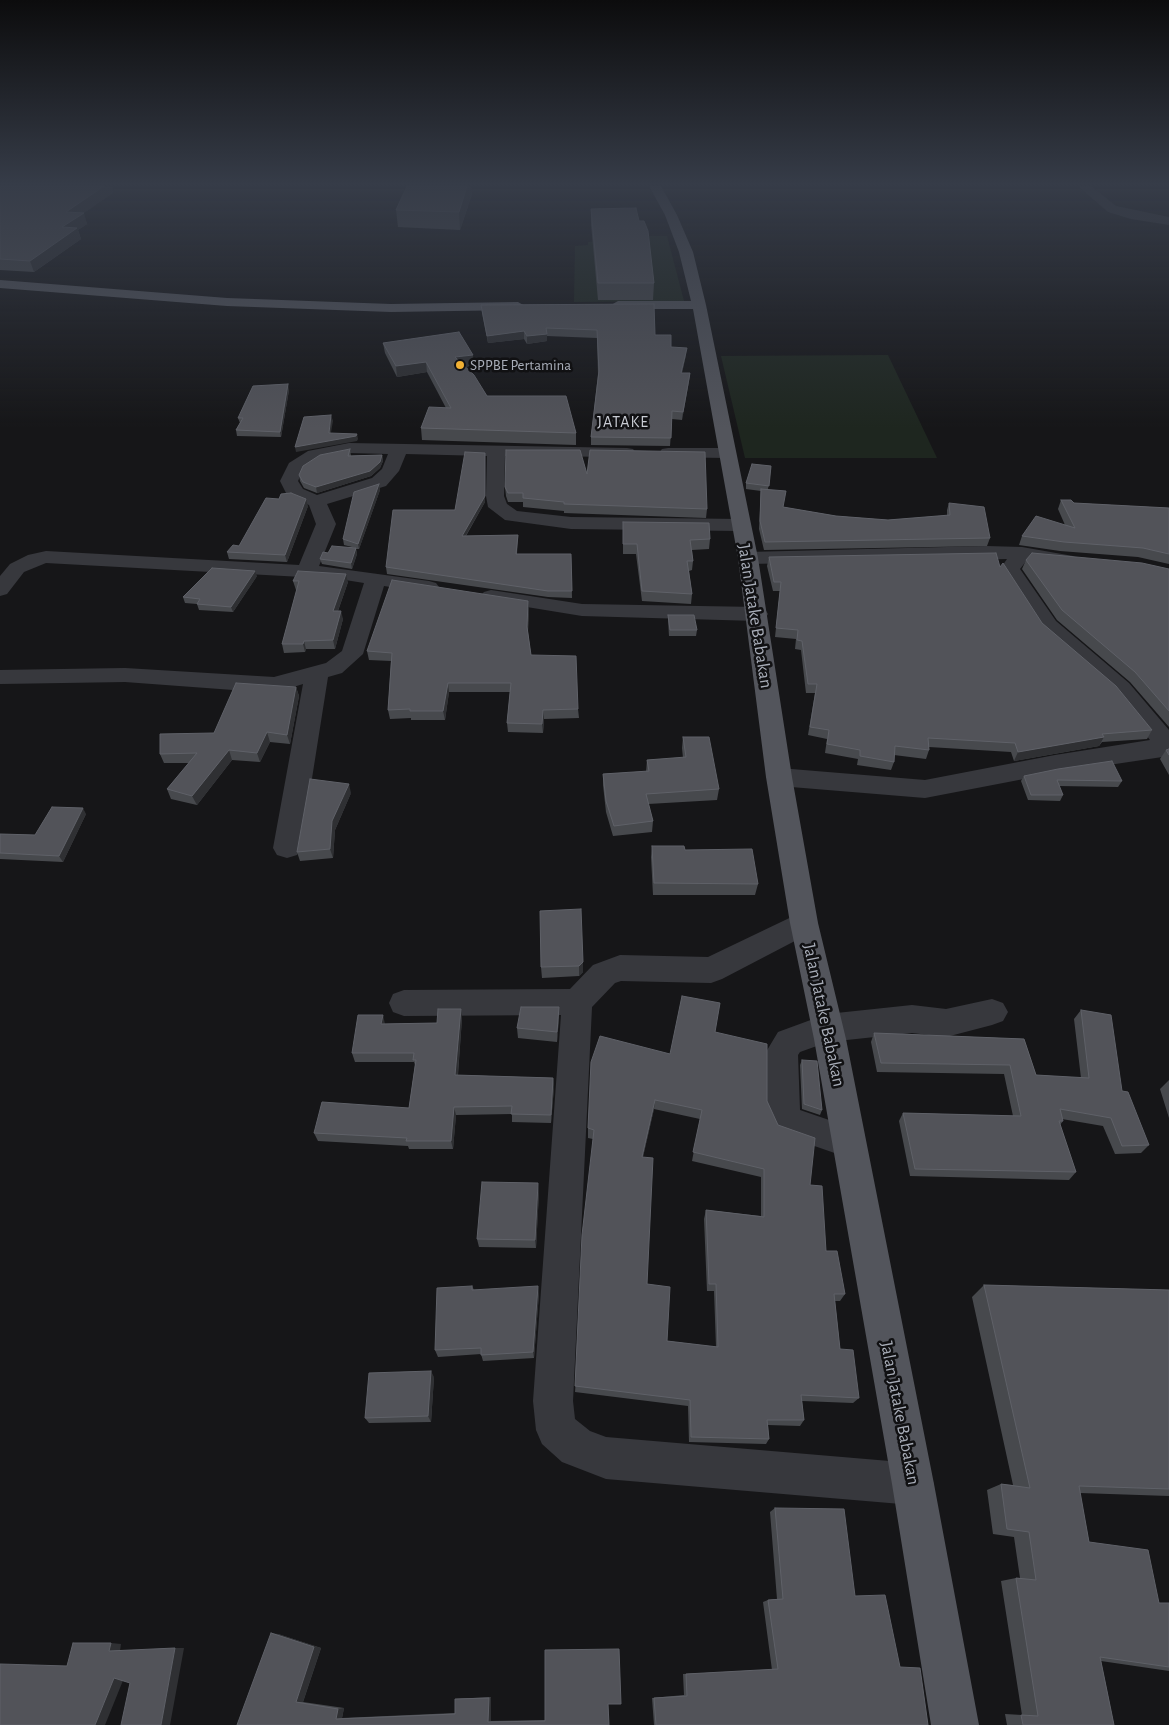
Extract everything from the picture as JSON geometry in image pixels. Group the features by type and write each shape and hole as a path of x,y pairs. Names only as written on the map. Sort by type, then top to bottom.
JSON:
{"main road":[{"name":"Jalan Jatake Babakan","path":"690,266 699,305 726,453 748,558 779,777 804,923 849,1142 913,1484 955,1725"},
{"path":"0,284 227,302 391,308 536,306"},
{"path":"603,306 699,305"}],"street":[{"path":"307,571 326,524 321,508 316,501 295,493 289,481 295,467 314,455 350,448 496,452 726,453"},
{"path":"316,501 379,482 390,471 399,450"},
{"path":"496,452 495,496 498,507 512,516 571,523 740,525"},
{"path":"748,558 1022,553 1086,561"},
{"path":"1022,553 1010,569 1048,626 1120,688 1169,746"},
{"path":"0,590 17,568 35,559 46,557 307,571 445,589"},
{"path":"0,677 125,675 274,685 334,668 352,654 376,579"},
{"path":"475,594 582,610 757,614"},
{"path":"287,848 317,673"},
{"path":"779,777 925,789 1055,764 1169,746"},
{"path":"804,923 711,970 620,968 604,974 577,1002 553,1401 556,1430 577,1447 606,1458 913,1484"},
{"path":"404,1003 577,1002"},
{"path":"849,1142 789,1122 783,1110 782,1052 789,1042 827,1028 912,1019 946,1023 992,1012"}],"shaded area":[{"path":"575,266 675,266 684,301 574,302"},
{"path":"888,355 937,458 745,458 721,356"}],"building":[{"path":"596,266 652,266 654,283 598,283"},
{"path":"654,304 655,335 671,335 671,347 687,348 681,373 690,373 683,412 672,411 671,438 591,437 599,371 597,330 546,328 547,334 527,336 524,331 487,336 481,305"},
{"path":"459,332 473,355 455,357 474,375 487,396 566,396 576,433 421,428 429,407 451,408 426,362 396,366 383,343"},
{"path":"288,384 280,432 236,430 243,418 238,418 253,386"},
{"path":"331,415 329,433 357,434 356,436 295,447 304,417"},
{"path":"350,449 348,456 382,455 380,462 370,471 316,487 303,482 299,475 303,466 320,455"},
{"path":"506,450 580,450 587,474 590,450 705,452 707,509 564,504 564,502 523,498 523,493 508,493 505,487"},
{"path":"465,452 485,453 485,496 462,536 518,535 516,554 571,554 572,591 548,591 386,567 393,510 455,510"},
{"path":"752,464 771,466 769,486 746,483"},
{"path":"379,484 358,544 343,539 354,492"},
{"path":"761,489 786,491 783,507 836,516 888,520 950,515 949,503 984,507 990,538 765,542 760,521"},
{"path":"291,493 306,499 285,555 227,552 233,545 239,546 266,498 279,499 281,494"},
{"path":"1061,500 1071,500 1074,503 1169,508 1169,554 1143,548 1064,542 1022,536 1036,516 1075,528"},
{"path":"623,522 709,523 710,539 690,540 693,561 687,561 692,594 642,591 637,544 623,544"},
{"path":"332,546 356,548 351,563 320,559 323,552 328,553"},
{"path":"996,553 1000,567 1003,563 1042,623 1116,686 1152,730 1102,734 1104,737 1018,752 1015,743 928,738 929,750 895,746 894,762 860,756 860,750 827,744 829,730 810,727 817,684 808,684 802,641 797,640 798,630 776,628 781,582 774,582 769,557"},
{"path":"1032,553 1142,563 1169,569 1169,711 1135,672 1062,610 1026,560"},
{"path":"212,568 255,571 231,607 197,604 200,599 183,597"},
{"path":"298,571 346,574 333,611 341,611 333,640 304,641 303,644 282,644 299,581 293,581"},
{"path":"392,580 528,601 527,627 531,655 576,656 578,709 543,710 542,724 507,723 511,683 448,683 443,711 388,710 392,653 367,651"},
{"path":"668,615 694,615 697,630 670,630"},
{"path":"236,683 296,687 287,735 267,732 257,753 229,750 192,796 167,789 197,753 160,754 160,734 214,733"},
{"path":"683,737 709,737 719,789 646,794 653,821 614,826 606,801 603,774 649,771 647,760 686,757"},
{"path":"1112,761 1122,781 1057,780 1063,795 1031,795 1024,776 1058,769"},
{"path":"310,779 349,784 332,821 330,849 297,852"},
{"path":"52,807 83,808 59,856 0,853 0,834 35,835"},
{"path":"652,846 684,846 685,850 752,849 758,884 654,883"},
{"path":"581,909 583,962 579,966 541,967 540,911"},
{"path":"682,996 720,1003 715,1032 767,1044 767,1101 778,1125 815,1138 810,1185 822,1186 826,1251 837,1251 845,1294 834,1294 840,1349 853,1350 859,1398 801,1395 804,1420 767,1420 769,1439 691,1437 690,1400 575,1386 582,1235 594,1130 588,1128 591,1062 600,1036 670,1054","holes":["655,1100 702,1110 693,1152 764,1169 764,1217 706,1210 709,1284 716,1284 718,1347 667,1341 670,1287 647,1284 653,1158 642,1157"]},
{"path":"521,1007 559,1007 557,1032 517,1028"},
{"path":"438,1009 461,1009 455,1075 553,1078 551,1115 511,1114 512,1106 454,1107 451,1141 406,1141 407,1138 314,1133 322,1102 409,1108 416,1060 413,1060 414,1053 352,1053 358,1015 383,1015 381,1024 437,1023"},
{"path":"1081,1010 1111,1015 1122,1091 1128,1092 1149,1145 1122,1146 1111,1118 1060,1109 1063,1121 1059,1121 1076,1172 915,1169 903,1113 1021,1116 1010,1065 881,1063 874,1033 1024,1039 1036,1075 1089,1078"},
{"path":"802,1060 817,1061 822,1110 804,1104"},
{"path":"482,1182 538,1183 535,1240 477,1239"},
{"path":"984,1285 1169,1290 1169,1489 1079,1486 1089,1542 1148,1550 1159,1603 1169,1603 1169,1667 1100,1657 1114,1725 1023,1725 1021,1715 1038,1716 1016,1578 1036,1580 1029,1532 1007,1529 1001,1484 1030,1488"},
{"path":"472,1286 472,1290 538,1286 533,1352 481,1355 481,1348 435,1350 437,1288"},
{"path":"431,1371 428,1416 365,1418 369,1373"},
{"path":"775,1508 844,1509 855,1596 885,1595 900,1667 920,1668 928,1725 656,1725 654,1698 687,1696 686,1674 778,1669 768,1600 783,1599"},
{"path":"271,1633 314,1647 296,1702 338,1709 336,1719 455,1714 455,1699 489,1698 488,1722 545,1721 545,1650 619,1649 621,1704 608,1704 609,1725 237,1725"},
{"path":"73,1643 111,1643 109,1651 175,1648 161,1725 121,1725 130,1683 114,1678 95,1725 0,1725 0,1664 67,1666"}],"place":[{"name":"SPPBE Pertamina","path":"460,365"}],"district":[{"name":"JATAKE","path":"623,422"}]}
